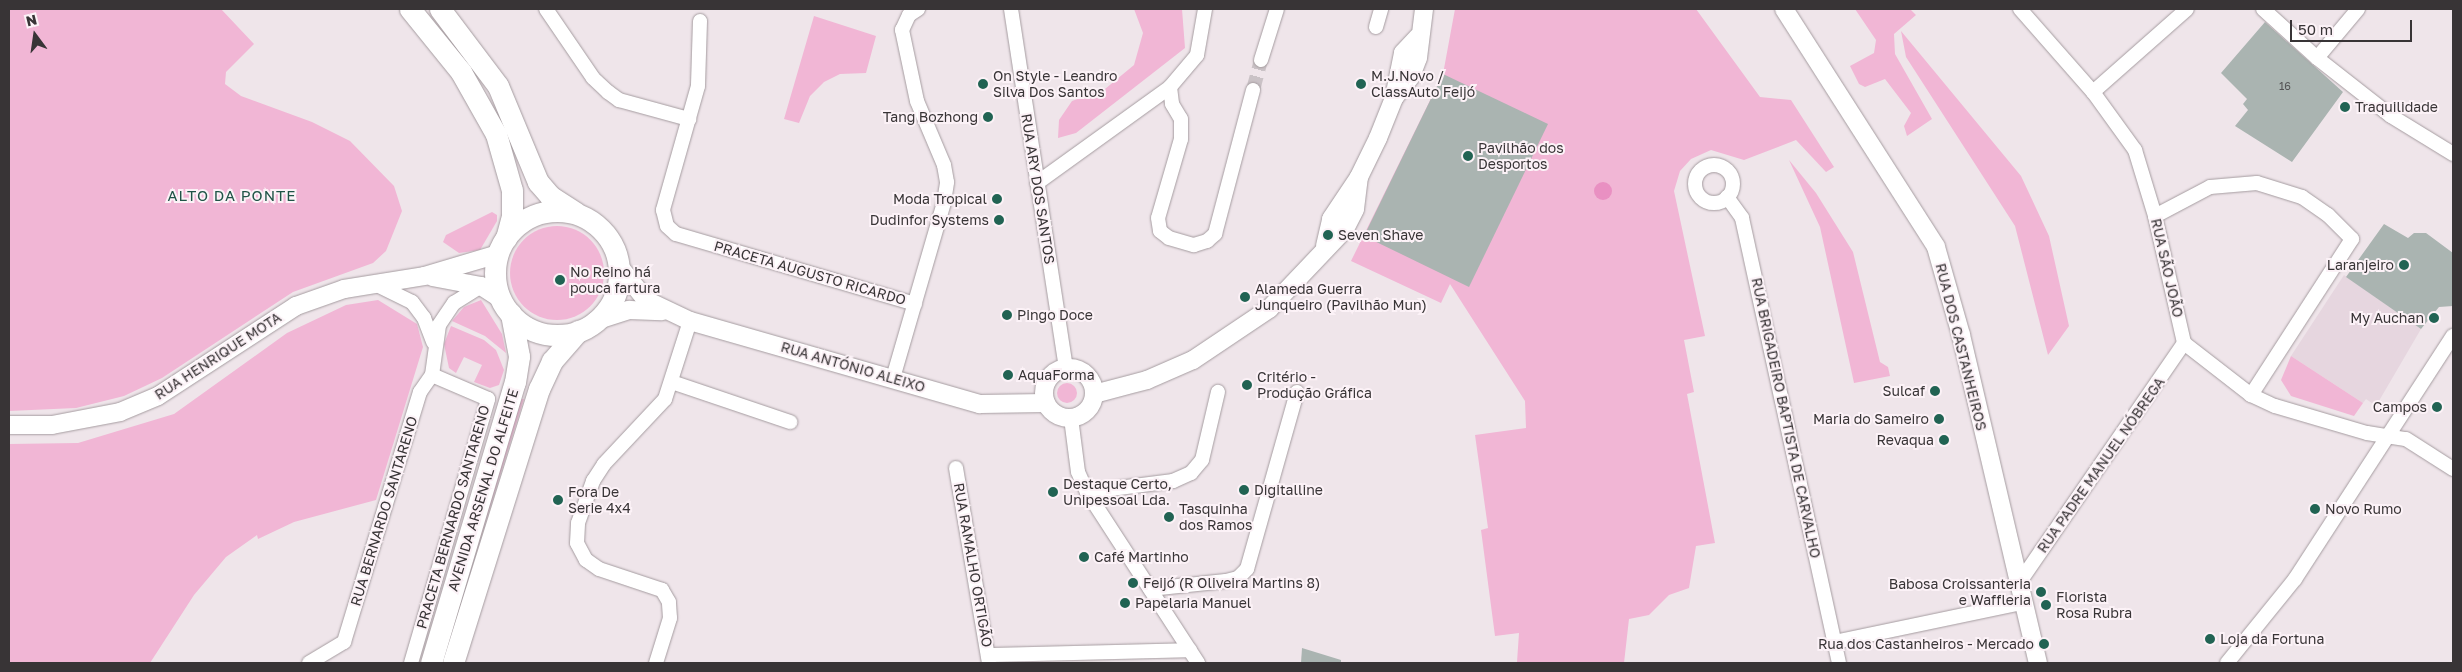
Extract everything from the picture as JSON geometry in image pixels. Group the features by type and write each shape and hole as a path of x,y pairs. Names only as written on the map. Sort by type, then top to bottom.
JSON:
{"main road":[{"path":"410,9 461,72 496,134 512,190 512,216 495,272 506,307 542,333 587,326 612,300 618,264 603,232 550,196 538,182 498,86 440,9"},
{"path":"502,246 535,215 553,212 580,216"},
{"name":"AVENIDA ARSENAL DO ALFEITE","path":"431,663 516,382 518,356 506,307"},
{"name":"AVENIDA ARSENAL DO ALFEITE","path":"453,663 539,389 552,361 587,326"}],"street":[{"path":"546,9 593,78 608,92 619,100 689,119 700,73 700,21"},
{"path":"916,304 946,182 944,165 916,101 902,30 909,15 918,9"},
{"name":"RUA ARY DOS SANTOS","path":"1011,9 1066,369"},
{"path":"1037,183 1170,87 1197,55 1205,9"},
{"path":"1261,60 1278,9"},
{"path":"1376,27 1381,9"},
{"path":"1094,394 1082,372 1066,369 1050,377 1044,394 1046,403 1060,417 1071,418 1084,413 1094,394 1147,380 1193,360 1236,334 1281,298 1325,246 1331,220 1359,178 1394,98 1403,53 1418,37 1424,9"},
{"name":"RUA DOS CASTANHEIROS","path":"1784,9 1936,247 1961,335 2019,594 2038,663"},
{"name":"RUA SÃO JOÃO","path":"2020,9 2093,92 2135,150 2155,216 2184,343"},
{"path":"2093,92 2188,9"},
{"path":"2264,9 2318,58 2391,116 2453,154"},
{"path":"2318,58 2358,9"},
{"path":"1170,87 1172,104 1181,118 1182,139 1158,218 1160,231 1169,238 1194,245 1207,241 1215,234 1253,90"},
{"name":"PRACETA AUGUSTO RICARDO","path":"689,119 663,210 665,223 676,234 916,304 893,378"},
{"path":"2155,216 2210,187 2256,183 2302,197 2328,214 2352,239 2251,395"},
{"name":"RUA BRIGADEIRO BAPTISTA DE CARVALHO","path":"1727,197 1742,218 1839,663"},
{"name":"RUA HENRIQUE MOTA","path":"9,425 52,425 120,412 158,396 296,306 369,283 424,276 502,246"},
{"name":"RUA ANTÓNIO ALEIXO","path":"618,264 635,291 662,311"},
{"name":"RUA HENRIQUE MOTA","path":"424,276 481,286 506,307"},
{"name":"RUA BERNARDO SANTARENO","path":"369,283 393,290 412,302 424,318 434,343"},
{"name":"RUA BERNARDO SANTARENO","path":"309,663 344,642 420,392 432,375 434,343 447,311 481,286"},
{"name":"RUA ANTÓNIO ALEIXO","path":"587,326 629,310 662,311 980,404 1046,403"},
{"path":"656,663 670,618 669,602 662,590 599,570 586,560 577,543 578,524 593,481 616,448 665,399 672,382 690,320"},
{"path":"2227,663 2295,579 2453,336"},
{"path":"2184,343 2251,395 2292,412 2406,439 2453,469"},
{"name":"RUA PADRE MANUEL NÓBREGA","path":"2019,594 2184,343"},
{"name":"PRACETA BERNARDO SANTARENO","path":"411,663 488,400 432,375"},
{"path":"672,382 790,422"},
{"path":"1087,492 1173,481 1191,473 1202,460 1218,392"},
{"path":"1150,589 1226,581 1238,578 1247,569 1297,392"},
{"path":"1071,418 1078,472 1087,492 1198,663"},
{"name":"RUA RAMALHO ORTIGÃO","path":"956,468 989,659"},
{"path":"1835,642 2019,594"},
{"path":"989,659 1190,650"}],"shaded area":[{"path":"9,9 221,9 254,44 226,72 225,84 241,96 312,122 350,141 394,186 402,211 386,251 373,263 293,292 162,378 124,396 76,408 9,411"},
{"path":"1134,9 1182,9 1185,48 1076,133 1058,138 1059,120 1072,101 1105,89 1134,65 1143,33"},
{"path":"1455,9 1696,9 1760,97 1791,100 1834,167 1826,172 1796,140 1744,160 1711,150 1691,159 1680,171 1674,191 1705,336 1684,340 1694,392 1687,394 1715,543 1696,546 1689,588 1669,595 1649,615 1629,619 1624,663 1517,662 1519,633 1495,636 1481,530 1488,528 1475,435 1526,428 1525,401 1450,284 1441,303 1351,261 1443,74"},
{"path":"1855,9 1910,9 1916,15 1894,34 1895,54 1932,119 1907,136 1904,126 1911,113 1885,79 1865,87 1859,84 1850,66 1874,53 1876,40"},
{"path":"814,16 876,36 866,73 840,74 824,82 810,96 799,123 784,119"},
{"path":"1901,31 2021,176 2049,236 2069,326 2048,355 2015,226 1906,57"},
{"path":"1789,160 1816,193 1853,252 1880,362 1888,367 1890,376 1854,383 1820,227"},
{"path":"1603,182 1609,185 1612,191 1609,197 1603,200 1597,197 1594,191 1597,185"},
{"path":"492,212 497,215 497,221 480,250 459,253 443,242 446,235"},
{"path":"548,226 566,226 591,239 601,255 604,273 601,291 591,307 566,320 548,320 523,307 510,282 510,264 523,239"},
{"path":"2344,275 2421,329 2376,406 2366,399 2363,403 2291,356"},
{"path":"378,300 417,324 423,347 376,500 294,522 258,539 257,535 226,557 194,595 150,663 9,663 9,444 78,443 174,414 287,333 346,305"},
{"path":"481,300 502,334 506,353 485,336 452,321 464,307"},
{"path":"451,326 484,340 496,350 504,370 499,385 490,388 474,382 482,365 464,357 456,373 449,368 444,344"},
{"path":"2291,356 2363,403 2354,416 2291,396 2281,380"},
{"path":"1067,383 1074,386 1077,393 1074,400 1067,403 1060,400 1057,393 1060,386"},
{"path":"521,399 524,399 441,663"}],"building":[{"path":"2265,22 2343,92 2292,162 2235,126 2248,110 2243,104 2247,99 2221,73"},
{"name":"Pavilhão dos Desportos","path":"1443,74 1548,124 1469,287 1364,236"},
{"name":"Laranjeiro","path":"2384,224 2408,238 2414,233 2426,233 2453,253 2453,306 2439,307 2421,329 2346,277"},
{"path":"1302,648 1341,660 1341,663 1301,663"}],"tunnel":[{"path":"1253,90 1261,60"}],"place":[{"name":"On Style - Leandro Silva Dos Santos","path":"983,84"},
{"name":"M.J.Novo / ClassAuto Feijó","path":"1361,84"},
{"name":"Traquilidade","path":"2345,107"},
{"name":"Tang Bozhong","path":"988,117"},
{"name":"Pavilhão dos Desportos","path":"1468,156"},
{"name":"Moda Tropical","path":"997,199"},
{"name":"Dudinfor Systems","path":"999,220"},
{"name":"Seven Shave","path":"1328,235"},
{"name":"Laranjeiro","path":"2404,265"},
{"name":"No Reino há pouca fartura","path":"560,280"},
{"name":"Alameda Guerra Junqueiro (Pavilhão Mun)","path":"1245,297"},
{"name":"Pingo Doce","path":"1007,315"},
{"name":"My Auchan","path":"2434,318"},
{"name":"AquaForma","path":"1008,375"},
{"name":"Critério - Produção Gráfica","path":"1247,385"},
{"name":"Sulcaf","path":"1935,391"},
{"name":"Campos","path":"2437,407"},
{"name":"Maria do Sameiro","path":"1939,419"},
{"name":"Revaqua","path":"1944,440"},
{"name":"Digitalline","path":"1244,490"},
{"name":"Destaque Certo, Unipessoal Lda.","path":"1053,492"},
{"name":"Fora De Serie 4x4","path":"558,500"},
{"name":"Novo Rumo","path":"2315,509"},
{"name":"Tasquinha dos Ramos","path":"1169,517"},
{"name":"Café Martinho","path":"1084,557"},
{"name":"Feijó (R Oliveira Martins 8)","path":"1133,583"},
{"name":"Babosa Croissanteria e Waffleria","path":"2041,592"},
{"name":"Papelaria Manuel","path":"1125,603"},
{"name":"Florista Rosa Rubra","path":"2046,605"},
{"name":"Loja da Fortuna","path":"2210,639"},
{"name":"Rua dos Castanheiros - Mercado","path":"2044,644"}],"district":[{"name":"ALTO DA PONTE","path":"232,196"}]}
